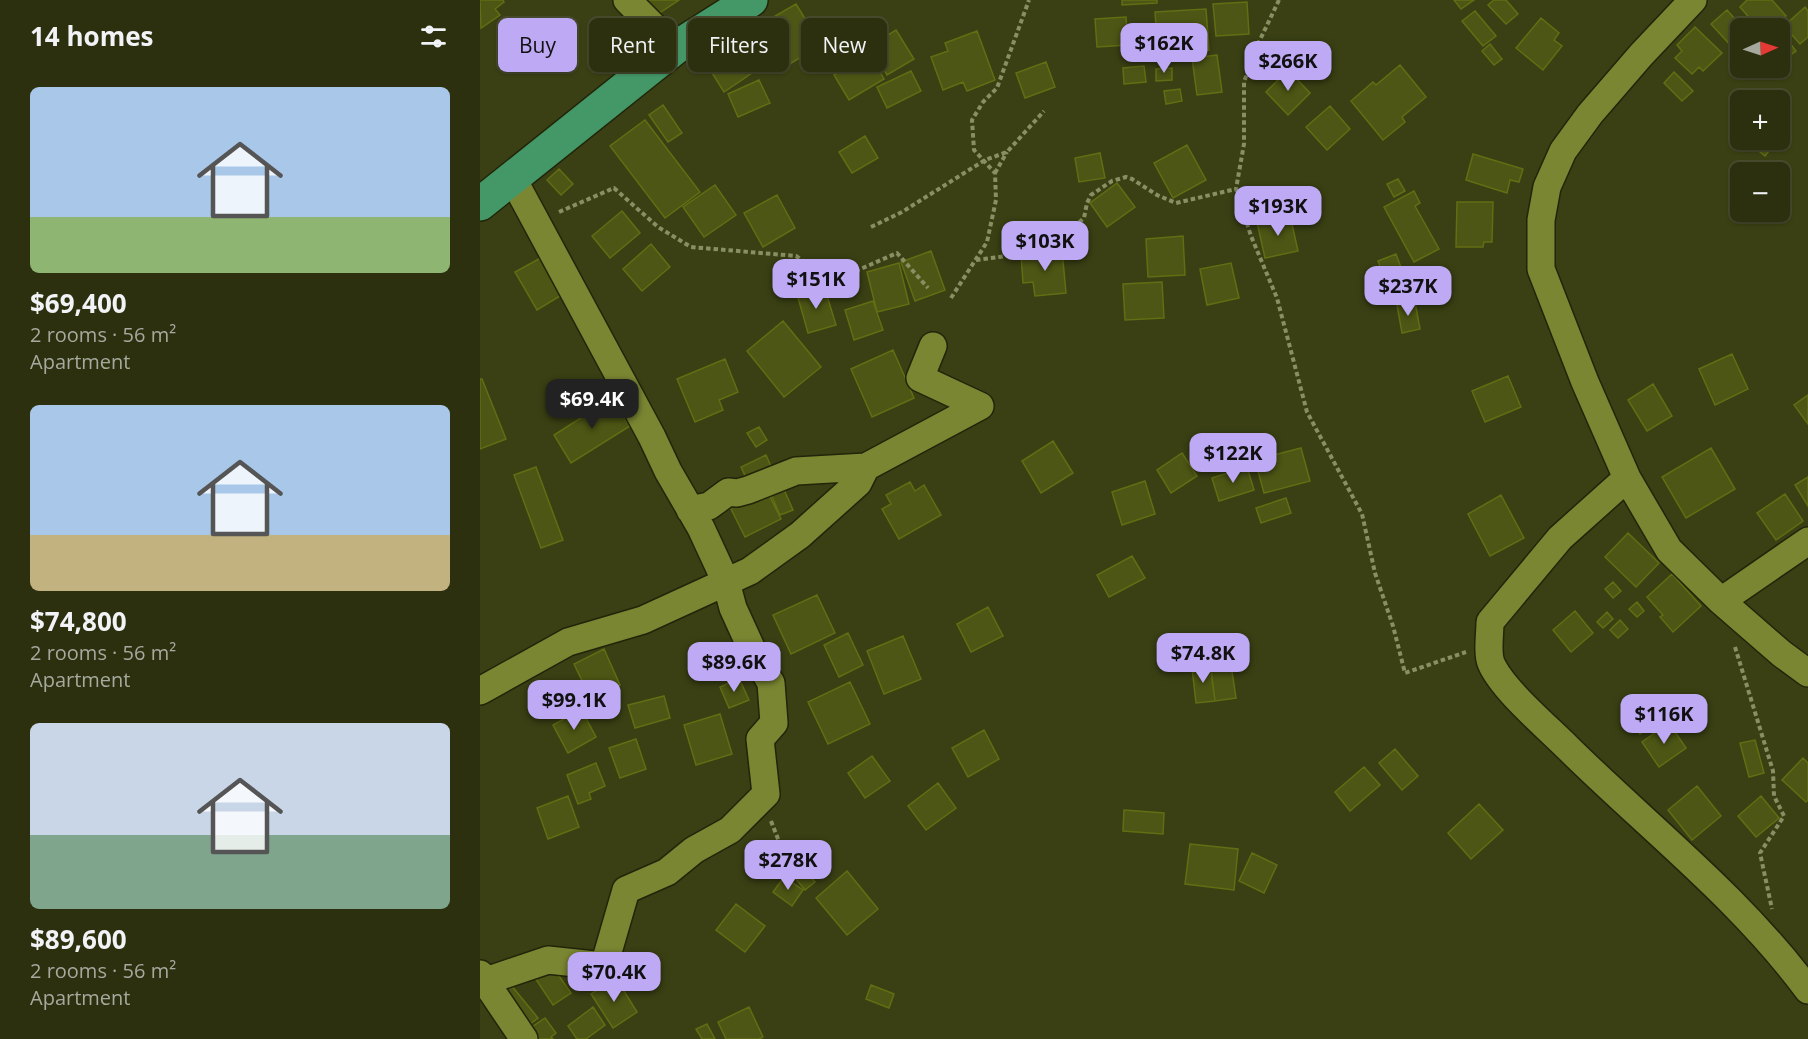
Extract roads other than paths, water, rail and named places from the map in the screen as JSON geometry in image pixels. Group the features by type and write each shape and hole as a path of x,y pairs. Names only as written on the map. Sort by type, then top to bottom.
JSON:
{"main road":[{"path":"676,47 751,0"},
{"path":"480,204 645,72"}],"street":[{"path":"627,0 645,18"},
{"path":"1693,0 1590,114 1563,151 1547,187 1541,220 1540,268 1627,478 1669,550 1721,601 1782,654 1808,673"},
{"path":"513,179 701,528 726,582 733,608 753,652 771,683 774,723 760,739 766,794 730,830 694,850 667,872 626,890 604,966 548,960 482,980 524,1039"},
{"path":"690,510 709,506 728,492 737,493 748,490 796,471 866,467 980,406 920,378 933,346"},
{"path":"480,691 568,642 643,620 750,571 800,535 858,483 866,467"},
{"path":"1627,478 1560,538 1490,622 1491,662 1511,692 1581,761 1727,897 1793,970 1808,990"},
{"path":"1721,601 1808,541"}]}
